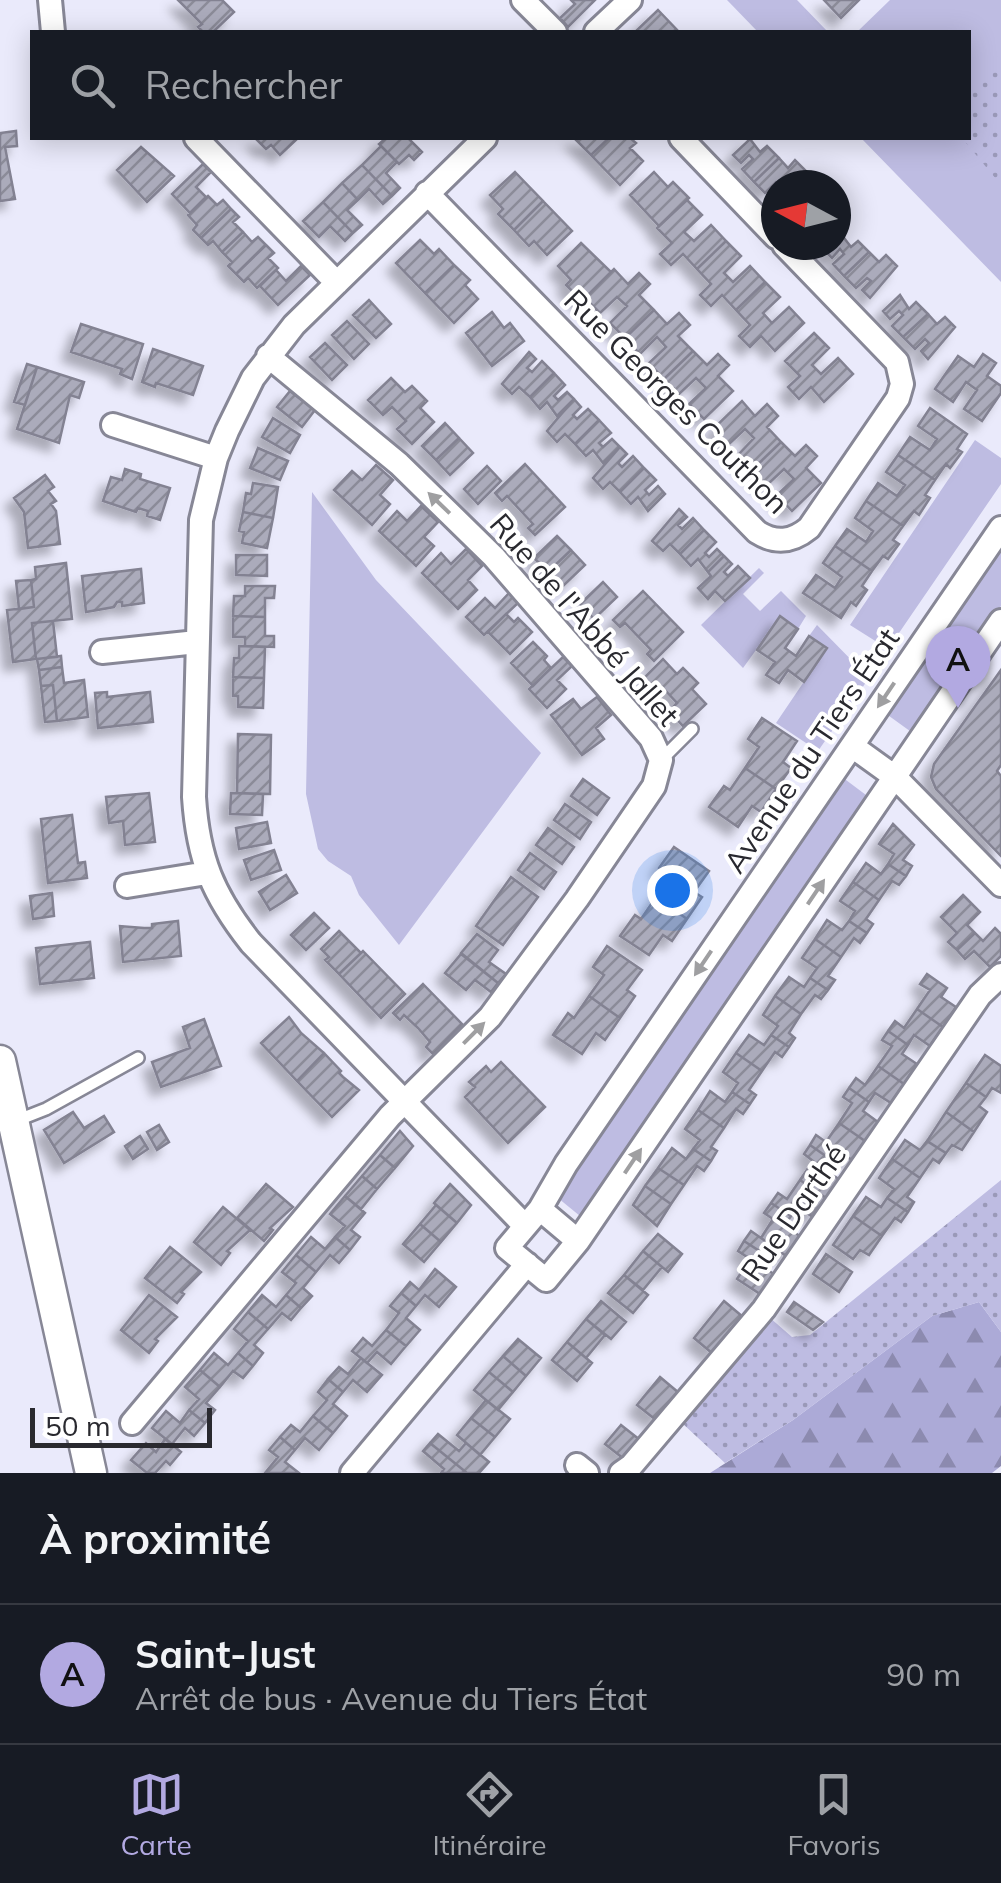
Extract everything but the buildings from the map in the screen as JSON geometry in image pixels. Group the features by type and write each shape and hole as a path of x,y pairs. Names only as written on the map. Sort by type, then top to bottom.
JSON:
{"main road":[{"path":"0,1060 10,1134 91,1473"}],"street":[{"path":"50,0 53,30"},
{"path":"524,0 553,30"},
{"path":"598,30 630,0"},
{"path":"198,140 337,283"},
{"path":"483,140 294,324 268,356 240,404 216,458 202,520 196,835 207,874 230,917 251,943 405,1102 532,1218 578,1241"},
{"path":"683,140 761,221"},
{"name":"Rue Georges Couthon","path":"427,193 757,532 776,541 799,536 808,528 898,398 902,384 897,362 798,260"},
{"name":"Rue de l'Abbé Jallet","path":"132,1423 390,1116 484,1024 536,957 654,786 662,760 651,738 494,557 400,464 268,356"},
{"path":"113,424 216,458"},
{"name":"Avenue du Tiers État","path":"532,1218 1001,528"},
{"path":"532,1218 507,1248 546,1280 578,1241 1001,621"},
{"path":"102,652 197,642"},
{"path":"852,746 894,776 1001,885"},
{"path":"127,886 207,874"},
{"name":"Rue Darthé","path":"621,1473 764,1309 980,995 1001,975"},
{"path":"352,1473 527,1264"}],"lane":[{"path":"662,760 692,729"},
{"path":"10,1134 46,1108 138,1058"}],"shaded area":[{"path":"727,0 797,0 826,30 756,30"},
{"path":"890,0 1001,0 1001,282 863,140 971,140 971,30 859,30"},
{"path":"1001,52 1001,185 964,140 971,140 971,90"},
{"path":"975,440 1001,458 1001,484 888,649 850,625"},
{"path":"312,492 376,580 541,753 399,945 359,895 351,876 318,849 306,794"},
{"path":"1001,544 1001,606 914,734 885,713"},
{"path":"759,568 764,573 743,594 760,611 781,591 806,616 798,629 780,617 743,668 701,625"},
{"path":"817,625 869,678 818,751 776,723 826,649 809,636"},
{"path":"842,777 870,798 586,1215 580,1216 558,1198 558,1192"},
{"path":"1001,1180 1001,1332 979,1302 932,1316 793,1420 725,1463 682,1423 769,1317 792,1337 810,1335"}],"green space":[{"path":"979,1302 1001,1332 1001,1466 992,1473 710,1473 793,1420 932,1316"}],"place":[{"name":"Saint-Just","path":"958,708"}]}
